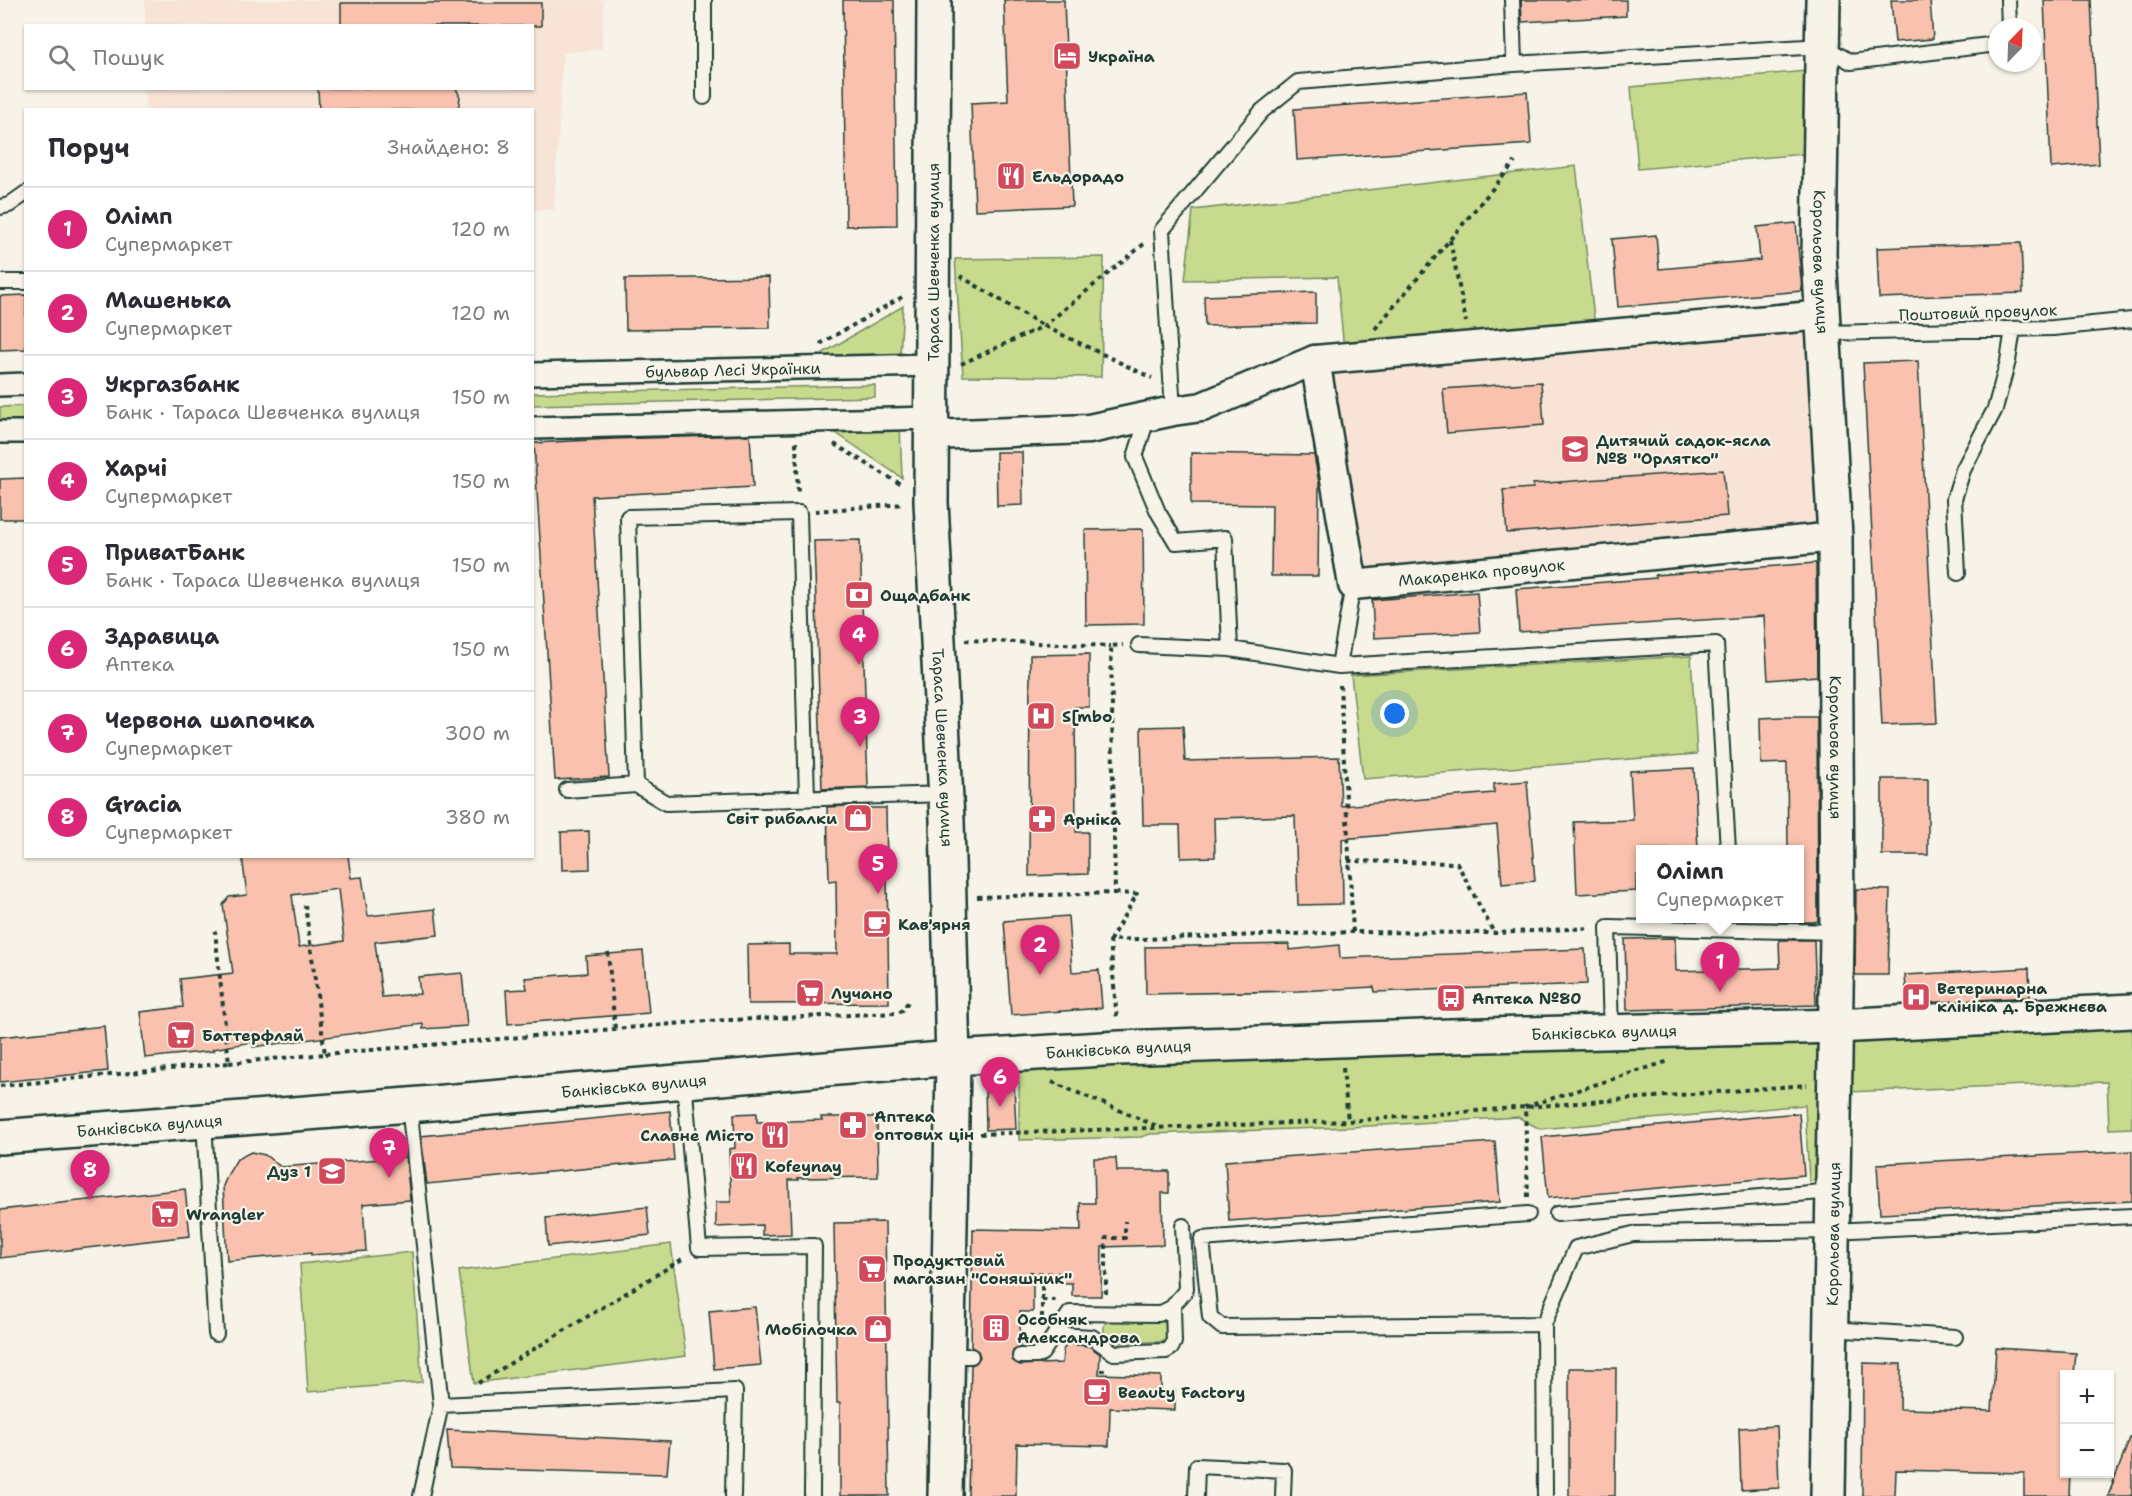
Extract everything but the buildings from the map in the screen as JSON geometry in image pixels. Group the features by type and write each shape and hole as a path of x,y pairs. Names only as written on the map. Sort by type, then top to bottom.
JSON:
{"street":[{"name":"Тараса Шевченка вулиця","path":"934,0 931,502 949,898 953,1058 952,1135 959,1356 945,1496"},
{"name":"Корольова вулиця","path":"1823,0 1820,255 1835,537 1837,932 1828,1496"},
{"path":"534,428 795,422 1089,429 1172,399 1202,407 1315,360 1471,346 1824,324"},
{"path":"1315,360 1353,585"},
{"name":"бульвар Лесі Українки","path":"534,374 933,370"},
{"path":"0,385 24,384"},
{"path":"0,432 24,432"},
{"name":"Макаренка провулок","path":"1353,585 1835,537"},
{"name":"Банківська вулиця","path":"0,1137 409,1105 953,1058 1120,1048 1450,1036 1836,1026 2132,1011"}],"lane":[{"path":"704,0 704,97"},
{"path":"1512,0 1514,64"},
{"path":"2008,0 2009,18"},
{"path":"1230,649 1226,538 1176,542 1158,512 1135,457 1145,425 1172,399 1161,230 1262,111 1298,82 1514,64 1823,46 1851,63 1988,45"},
{"path":"0,207 9,205 24,195"},
{"path":"0,282 24,282"},
{"name":"Поштовий провулок","path":"1824,324 2013,329 2053,328 2132,320"},
{"path":"1958,573 1954,499 1963,470 1995,409 2013,329"},
{"path":"636,785 628,517 799,513 807,798"},
{"path":"1339,666 1353,585"},
{"path":"1139,645 1230,649 1339,666 1716,644 1728,845"},
{"path":"567,790 636,785 666,803 945,794"},
{"path":"1611,1032 1608,927 1732,924 1837,932"},
{"path":"684,1081 699,1248 813,1246 812,1496"},
{"path":"409,1105 441,1405 421,1496"},
{"path":"204,1121 216,1334"},
{"path":"1557,1214 1833,1191"},
{"path":"1528,1214 1202,1239 1210,1317 1222,1327 1544,1324"},
{"path":"1545,1496 1544,1324 1576,1248 1633,1234 1833,1231 2132,1216"},
{"path":"1051,1340 1060,1335 1084,1335 1092,1337 1114,1353 1166,1351 1171,1347 1174,1342 1173,1306 1186,1288 1183,1226"},
{"path":"1020,1356 1037,1356 1041,1353 1070,1313 1159,1314 1173,1306"},
{"path":"1831,1329 1955,1337"},
{"path":"441,1405 735,1391 733,1496"},
{"path":"1196,1496 1197,1466 1284,1470 1283,1496"}],"path":[{"path":"1351,357 1515,162"},
{"path":"933,370 1044,326 1161,230"},
{"path":"1450,240 1471,346"},
{"path":"815,347 934,270 1044,326 1172,399"},
{"path":"795,422 931,502"},
{"path":"795,422 799,513 931,502"},
{"path":"939,640 1139,645"},
{"path":"1111,646 1115,893"},
{"path":"1339,666 1353,932"},
{"path":"1348,861 1457,863 1495,933"},
{"path":"949,898 1137,894 1110,940 1120,1048"},
{"path":"305,905 326,1054"},
{"path":"1110,940 1353,932 1495,933 1608,927"},
{"path":"215,930 229,1063"},
{"path":"608,952 615,1029"},
{"path":"0,1086 326,1054 707,1021 897,1013 902,1011 908,1002"},
{"path":"1525,1107 1677,1058"},
{"path":"1343,1065 1348,1121"},
{"path":"1048,1081 1162,1129"},
{"path":"952,1135 1348,1121 1835,1083"},
{"path":"1525,1107 1528,1214"},
{"path":"1106,1313 1106,1238 1125,1238 1125,1221"},
{"path":"441,1405 699,1248"},
{"path":"1028,1281 1028,1273 1061,1274"},
{"path":"1020,1280 1042,1281 1041,1353"}],"shaded area":[{"path":"145,0 604,0 602,49 563,53 554,210 534,210 534,108 146,108 144,94 144,90 534,90 534,24 145,24"},
{"name":"Дитячий садок-ясла №8 \"Орлятко\"","path":"1809,320 1821,534 1357,577 1320,364"}],"green space":[{"path":"1806,71 1814,153 1638,169 1631,87"},
{"path":"1576,166 1595,326 1344,350 1337,277 1185,280 1193,210"},
{"path":"1104,257 1101,377 963,376 955,259"},
{"path":"903,306 900,355 813,359"},
{"path":"875,385 875,397 534,405 534,393"},
{"path":"24,406 24,421 0,422 0,407"},
{"path":"900,426 902,478 830,429"},
{"path":"1691,656 1697,754 1363,779 1351,675"},
{"path":"2132,1020 2132,1128 2109,1129 2107,1082 1846,1092 1845,1033"},
{"path":"1823,1036 1824,1180 1809,1181 1805,1105 1540,1129 1518,1117 1351,1127 1150,1134 1141,1137 1019,1140 1019,1082 993,1081 992,1066 1347,1057 1796,1041"},
{"path":"671,1244 686,1356 474,1383 459,1271"},
{"path":"412,1252 422,1382 308,1392 300,1264"},
{"path":"1107,1321 1162,1321 1166,1324 1166,1338 1163,1342 1107,1342 1104,1339 1104,1325"}],"place":[{"name":"Україна","path":"1067,56"},
{"name":"Ельдорадо","path":"1011,176"},
{"name":"Дитячий садок-ясла №8 \"Орлятко\"","path":"1575,449"},
{"name":"Ощадбанк","path":"859,595"},
{"name":"Харчі","path":"859,665"},
{"name":"S[mbo","path":"1041,716"},
{"name":"Укргазбанк","path":"860,747"},
{"name":"Світ рибалки","path":"858,818"},
{"name":"Арніка","path":"1042,819"},
{"name":"ПриватБанк","path":"878,894"},
{"name":"Кав'ярня","path":"877,924"},
{"name":"Машенька","path":"1040,975"},
{"name":"Олімп","path":"1720,992"},
{"name":"Лучано","path":"810,993"},
{"name":"Ветеринарна клініка д. Брежнєва","path":"1916,997"},
{"name":"Аптека №80","path":"1451,998"},
{"name":"Баттерфляй","path":"181,1035"},
{"name":"Здравица","path":"1000,1107"},
{"name":"Аптека оптових цін","path":"853,1125"},
{"name":"Славне Місто","path":"775,1135"},
{"name":"Kofeynay","path":"744,1166"},
{"name":"Дуз 1","path":"332,1171"},
{"name":"Червона шапочка","path":"389,1178"},
{"name":"Gracia","path":"90,1200"},
{"name":"Wrangler","path":"165,1214"},
{"name":"Продуктовий магазин \"Соняшник\"","path":"872,1269"},
{"name":"Особняк Александрова","path":"996,1328"},
{"name":"Мобілочка","path":"878,1329"},
{"name":"Beauty Factory","path":"1097,1392"}]}
